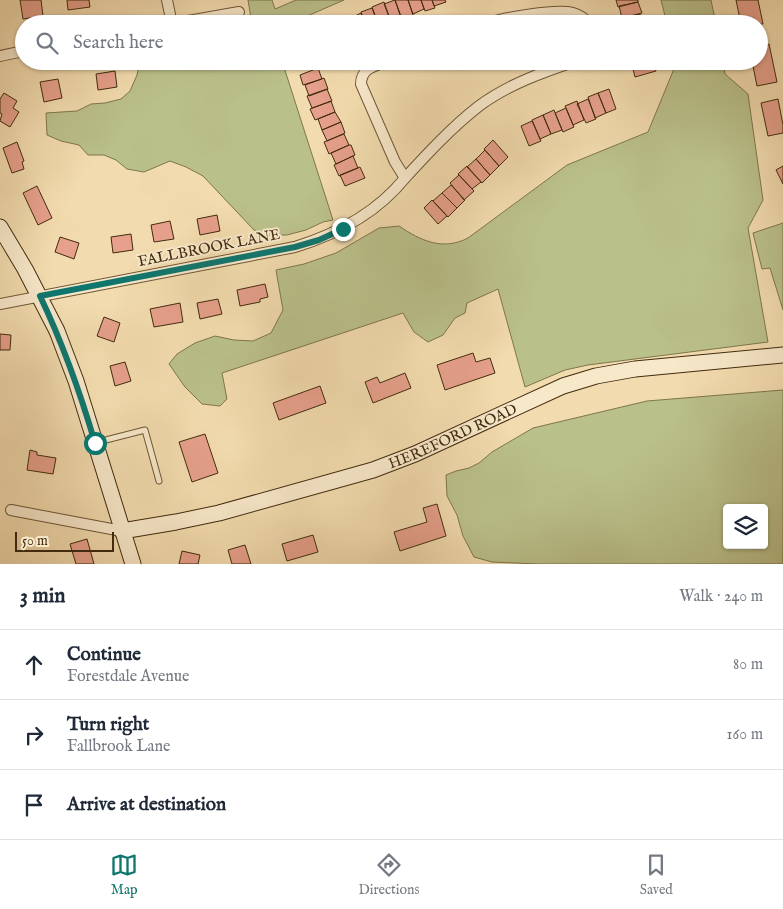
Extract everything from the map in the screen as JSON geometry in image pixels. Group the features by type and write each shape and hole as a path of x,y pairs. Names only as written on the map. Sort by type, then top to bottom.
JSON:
{"street":[{"path":"168,0 170,15"},
{"path":"222,15 239,12"},
{"path":"533,15 564,12 576,15"},
{"path":"0,56 15,53"},
{"path":"366,70 363,73 361,84 395,162 405,178"},
{"name":"FALLBROOK LANE","path":"0,304 287,249 319,240 365,216 385,199 449,132 480,106 516,85 550,70"},
{"path":"0,227 40,296 70,364 133,564"},
{"name":"HEREFORD ROAD","path":"122,531 219,513 373,470 415,454 563,386 596,376 634,369 783,355"},
{"path":"11,510 122,531"}],"lane":[{"path":"95,443 145,430 159,481"}],"green space":[{"path":"248,0 272,0 275,9 296,0 344,0 310,15 250,15"},
{"path":"661,0 711,0 714,15 665,15"},
{"path":"138,70 285,70 333,220 287,235 266,235 254,230 203,176 186,167 170,161 144,172 127,169 116,160 104,155 88,155 79,145 61,141 47,135 46,113 77,111 91,104 121,99 130,91"},
{"path":"674,70 724,70 725,74 748,94 763,200 748,228 768,342 588,365 565,370 525,387 498,289 467,303 465,313 455,318 443,335 428,342 414,332 403,313 222,373 227,399 220,406 202,404 185,387 169,364 177,354 195,343 215,336 253,341 271,333 283,310 276,270 304,264 336,253 379,228 399,226 432,243 450,244 459,242 468,238 567,165 648,132"},
{"path":"783,223 783,310 770,268 762,269 753,233"},
{"path":"783,390 783,564 538,564 492,562 474,557 463,536 457,515 447,496 446,475 479,463 492,452 533,428 647,401"}],"building":[{"path":"20,0 41,0 43,15 22,15"},
{"path":"67,0 89,0 90,7 68,10"},
{"path":"395,0 400,15 388,15 384,4"},
{"path":"395,0 408,0 413,15 401,15"},
{"path":"408,0 421,0 424,9 413,14"},
{"path":"421,0 432,0 435,8 425,11"},
{"path":"432,0 445,0 446,2 434,6"},
{"path":"616,0 638,0 638,2 618,7"},
{"path":"736,0 758,0 761,15 739,15"},
{"path":"384,2 389,15 375,15 372,7"},
{"path":"638,2 642,13 621,15 619,6"},
{"path":"372,8 375,15 362,15 361,12"},
{"path":"768,44 777,82 757,86 754,70 768,70"},
{"path":"313,70 319,70 322,79 303,85 300,75"},
{"path":"633,70 656,70 656,71 635,77"},
{"path":"115,71 117,87 98,90 96,74"},
{"path":"324,78 328,89 309,96 305,85"},
{"path":"58,79 62,98 44,102 40,82"},
{"path":"327,89 332,101 312,108 307,96"},
{"path":"609,89 616,109 606,113 598,93"},
{"path":"4,93 17,101 13,108 19,112 10,127 0,121 2,114 0,113 0,99"},
{"path":"598,93 606,113 595,118 588,97"},
{"path":"588,99 596,119 586,123 577,104"},
{"path":"778,99 783,133 768,136 761,103"},
{"path":"331,101 335,112 315,120 310,109"},
{"path":"577,101 584,120 573,125 565,106"},
{"path":"566,108 574,127 563,132 555,113"},
{"path":"554,110 562,130 551,134 543,115"},
{"path":"335,112 341,122 322,130 318,119"},
{"path":"543,115 551,134 540,139 532,120"},
{"path":"532,121 541,141 529,146 521,126"},
{"path":"341,122 345,133 327,141 322,130"},
{"path":"344,134 349,145 329,154 324,142"},
{"path":"493,140 508,157 499,166 484,149"},
{"path":"17,142 24,161 22,162 24,169 12,173 3,148"},
{"path":"351,145 355,155 336,164 331,153"},
{"path":"485,150 499,166 490,175 476,159"},
{"path":"353,156 358,168 339,176 334,165"},
{"path":"476,159 490,175 482,183 467,167"},
{"path":"467,166 481,182 472,189 458,174"},
{"path":"783,166 783,184 776,170"},
{"path":"360,167 365,178 345,186 340,175"},
{"path":"459,175 474,191 464,200 450,183"},
{"path":"451,185 465,200 457,208 442,193"},
{"path":"37,186 52,218 38,225 23,193"},
{"path":"442,193 457,208 448,217 433,201"},
{"path":"432,200 447,216 438,224 424,208"},
{"path":"217,215 220,231 200,235 197,219"},
{"path":"170,221 174,239 154,242 151,225"},
{"path":"131,234 133,250 113,253 111,237"},
{"path":"60,237 79,243 74,259 55,252"},
{"path":"265,284 268,297 260,299 260,302 240,306 237,290"},
{"path":"218,299 222,314 200,319 197,303"},
{"path":"180,303 183,322 154,327 150,309"},
{"path":"104,317 120,323 114,342 97,336"},
{"path":"0,334 11,335 10,350 0,350"},
{"path":"473,353 476,362 490,358 495,373 445,390 437,365"},
{"path":"125,362 131,381 115,386 110,366"},
{"path":"405,373 411,388 373,403 365,382 377,377 380,383"},
{"path":"320,386 326,403 279,420 273,403"},
{"path":"205,434 218,473 192,482 179,442"},
{"path":"30,450 37,452 37,455 56,458 53,474 27,470"},
{"path":"437,504 446,536 400,551 394,532 427,522 423,508"},
{"path":"313,535 318,552 287,561 282,544"},
{"path":"87,539 94,564 76,564 70,544"},
{"path":"245,545 251,564 232,564 228,550"},
{"path":"182,551 200,555 198,564 179,564"}],"route":[{"path":"95,443 76,381 57,332 40,296 295,247 319,240 343,229"}]}
